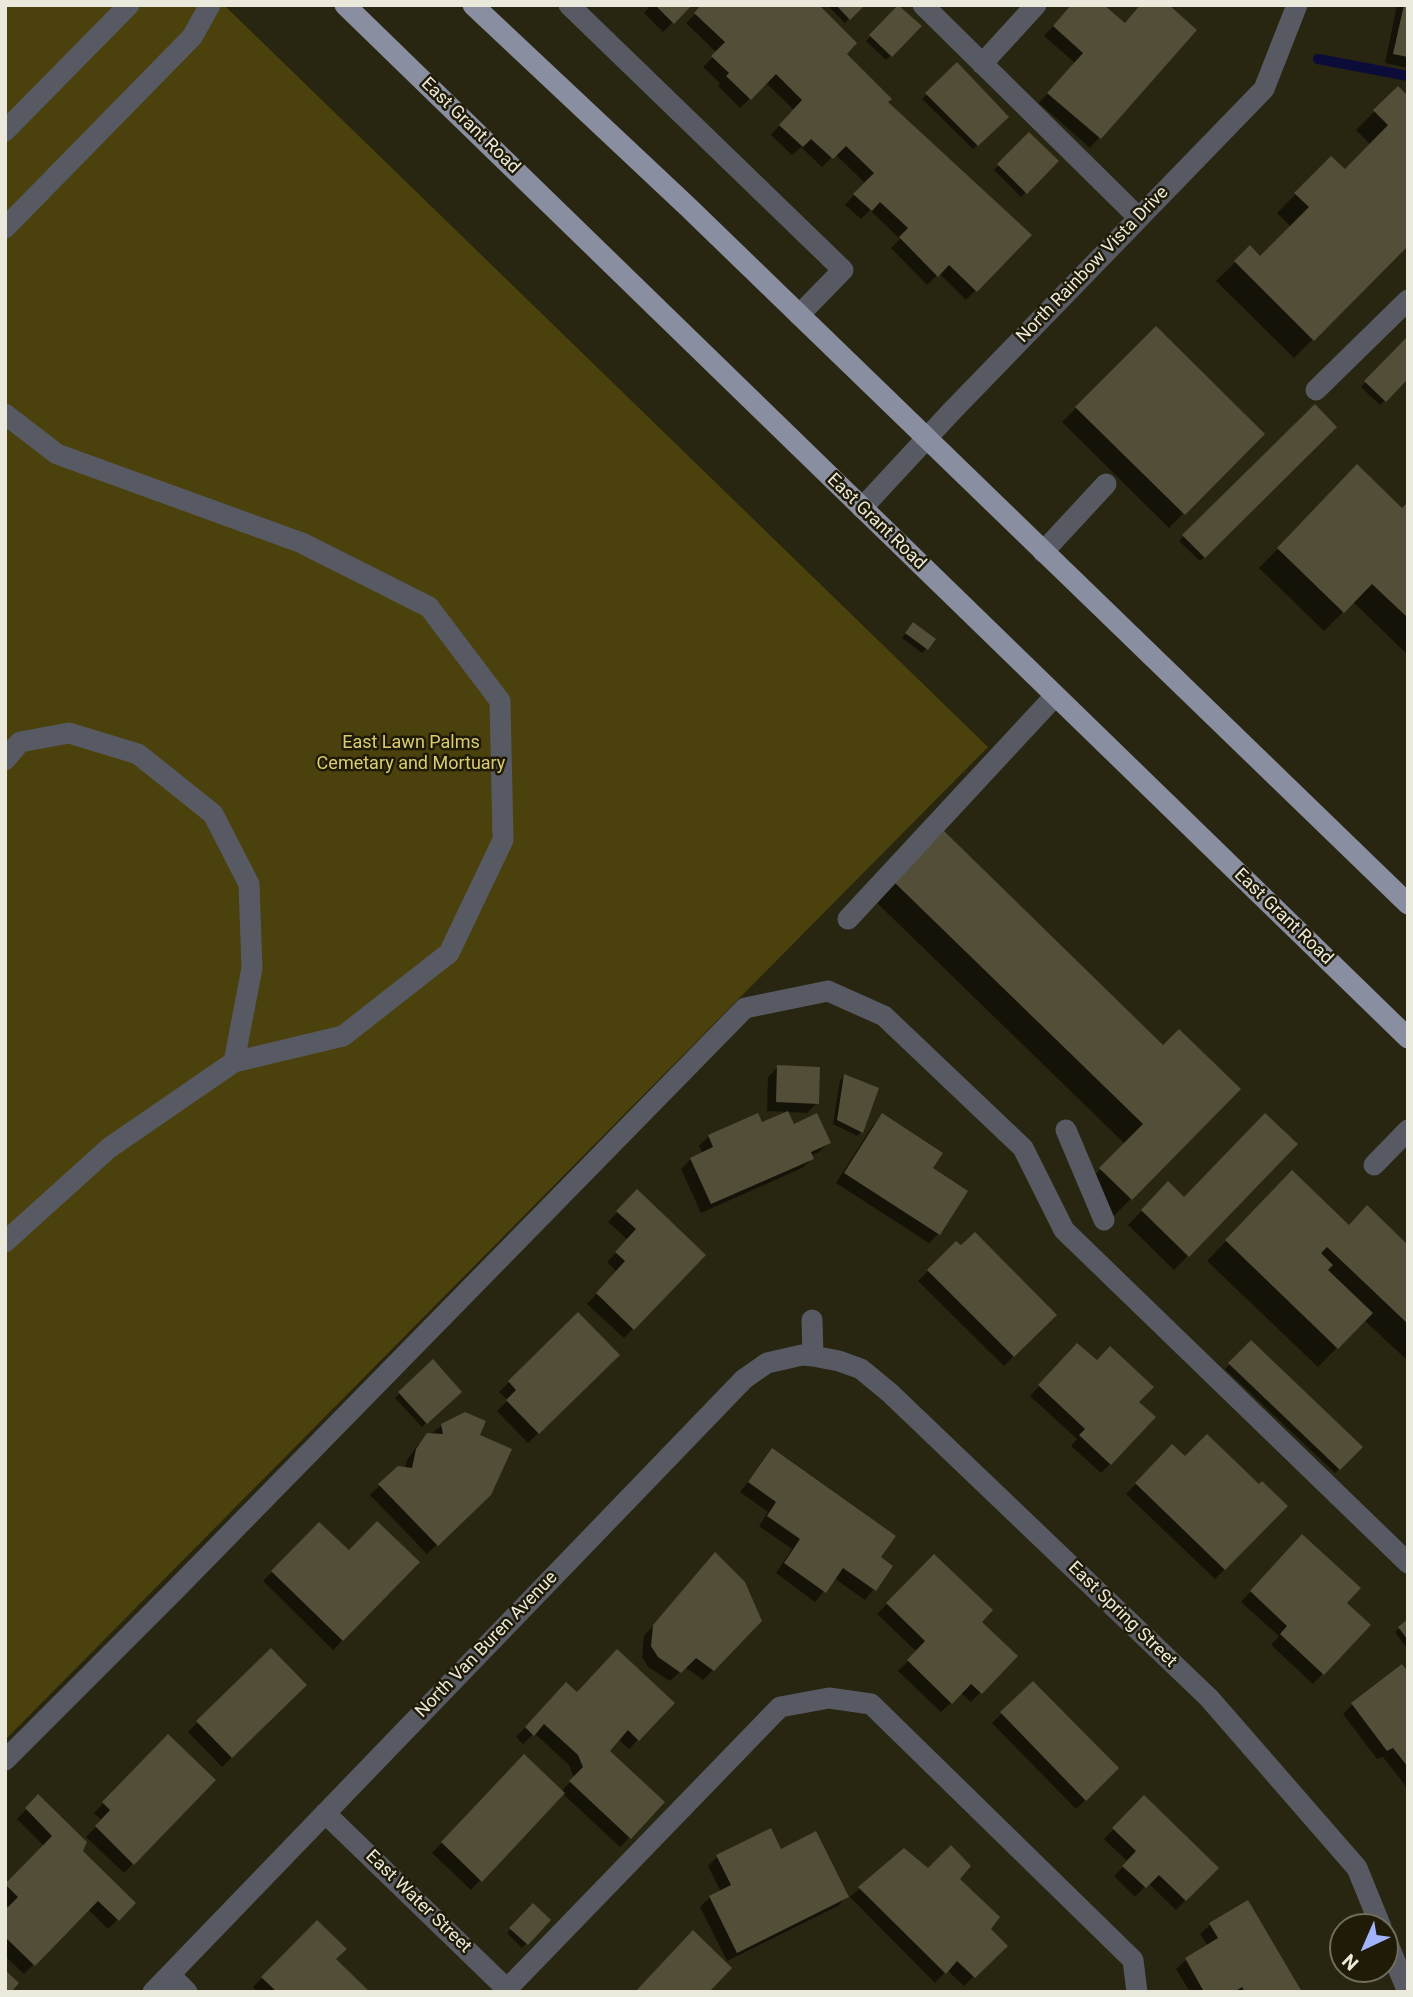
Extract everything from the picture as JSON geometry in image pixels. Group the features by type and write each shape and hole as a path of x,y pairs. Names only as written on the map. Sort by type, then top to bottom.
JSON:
{"main road":[{"name":"East Grant Road","path":"345,5 1408,1038"},
{"path":"473,5 688,206 1408,904"}],"street":[{"path":"5,131 129,5"},
{"path":"5,228 191,37 209,5"},
{"path":"569,5 843,270 799,315"},
{"path":"922,5 1139,218"},
{"path":"982,64 1036,5"},
{"name":"North Rainbow Vista Drive","path":"862,508 1264,89 1297,5"},
{"path":"1316,390 1408,300"},
{"path":"5,414 57,454 302,543 429,607 500,701 503,840 449,953 343,1036 234,1062 109,1148 7,1238"},
{"path":"1042,552 1106,484"},
{"path":"848,919 1055,696"},
{"path":"5,760 20,742 69,733 138,754 214,814 249,884 251,968 234,1062"},
{"path":"5,1760 744,1008 828,991 884,1016 1023,1149 1064,1230 1408,1563"},
{"path":"1066,1130 1104,1220"},
{"path":"1374,1165 1408,1130"},
{"path":"812,1320 813,1356"},
{"name":"North Van Buren Avenue","path":"153,1992 744,1379 767,1363 802,1355 813,1356"},
{"name":"East Spring Street","path":"813,1356 861,1369 890,1393 1209,1698 1357,1868 1375,1913"},
{"path":"508,1990 780,1707 829,1698 871,1704 1133,1960 1137,1992"},
{"name":"East Water Street","path":"325,1813 508,1990"},
{"path":"1399,1970 1408,1992"},
{"path":"170,1975 187,1992"}],"green space":[{"name":"East Lawn Palms Cemetary and Mortuary","path":"5,5 224,5 988,747 5,1740"}],"building":[{"path":"655,5 692,5 674,24"},
{"path":"701,5 819,5 857,43 847,54 892,99 888,102 1032,235 977,292 949,265 938,277 899,237 908,228 880,202 872,211 853,194 874,173 846,146 833,159 811,139 803,147 779,125 802,100 776,74 751,100 726,76 729,73 711,56 725,42 694,13"},
{"path":"836,5 865,5 850,20"},
{"path":"898,5 922,26 892,57 869,35"},
{"path":"1071,5 1104,5 1125,23 1140,5 1169,5 1197,30 1101,139 1047,93 1083,53 1053,26"},
{"path":"1404,5 1408,5 1408,57 1393,54"},
{"path":"957,62 1009,117 978,146 925,93"},
{"path":"1398,86 1408,96 1408,246 1314,341 1234,261 1250,245 1260,256 1309,207 1294,193 1331,156 1345,169 1388,125 1373,110"},
{"path":"1029,132 1059,161 1027,194 997,164"},
{"path":"1156,326 1265,434 1185,515 1075,407"},
{"path":"1408,336 1408,379 1386,402 1364,381"},
{"path":"1315,404 1337,427 1205,558 1182,535"},
{"path":"1357,464 1402,508 1408,502 1408,618 1372,584 1344,613 1277,548"},
{"path":"913,622 936,639 928,650 905,633"},
{"path":"944,831 1163,1045 1179,1029 1241,1089 1132,1200 1099,1168 1143,1124 894,882"},
{"path":"777,1065 820,1067 819,1104 776,1102"},
{"path":"844,1074 879,1088 863,1133 837,1120"},
{"path":"788,1111 794,1124 817,1113 831,1143 811,1152 814,1159 711,1204 690,1158 713,1147 708,1135 758,1113 762,1122"},
{"path":"882,1113 943,1153 933,1168 968,1191 940,1235 844,1173"},
{"path":"1265,1113 1298,1144 1189,1257 1141,1210 1168,1181 1184,1197"},
{"path":"1292,1170 1349,1225 1367,1205 1408,1245 1408,1324 1327,1247 1321,1253 1333,1265 1328,1270 1373,1313 1338,1349 1225,1240"},
{"path":"637,1189 706,1255 634,1330 596,1293 625,1261 615,1252 636,1229 616,1211"},
{"path":"975,1232 1057,1315 1014,1357 927,1270 956,1241 961,1245"},
{"path":"578,1312 620,1355 539,1434 506,1400 516,1390 508,1381"},
{"path":"1251,1340 1363,1447 1340,1470 1228,1363"},
{"path":"1077,1343 1097,1360 1110,1346 1154,1387 1139,1402 1156,1417 1111,1465 1079,1435 1085,1429 1038,1385"},
{"path":"433,1359 462,1392 427,1424 398,1392"},
{"path":"465,1412 486,1421 480,1435 512,1449 491,1495 438,1546 378,1484 398,1466 412,1468 416,1449 427,1433 443,1434 441,1424"},
{"path":"1207,1434 1259,1484 1262,1481 1288,1506 1225,1570 1135,1483 1172,1444 1185,1456"},
{"path":"772,1448 896,1536 881,1557 893,1566 876,1591 843,1568 826,1593 784,1563 800,1539 767,1516 776,1502 748,1482"},
{"path":"377,1521 420,1562 343,1641 271,1571 319,1522 349,1550"},
{"path":"1302,1534 1361,1588 1347,1603 1371,1625 1324,1675 1280,1634 1287,1626 1250,1591"},
{"path":"715,1552 745,1582 762,1621 714,1671 696,1658 681,1673 658,1657 651,1646 653,1625"},
{"path":"934,1554 993,1610 982,1622 1018,1656 982,1694 971,1684 952,1704 907,1660 925,1641 886,1603"},
{"path":"1408,1619 1408,1640 1398,1627"},
{"path":"271,1648 307,1685 232,1758 196,1721"},
{"path":"617,1649 675,1703 639,1741 628,1730 610,1751 665,1802 631,1839 569,1781 583,1767 578,1755 544,1724 534,1736 525,1727 566,1682 577,1692"},
{"path":"1402,1664 1408,1672 1408,1767 1393,1748 1387,1751 1351,1703"},
{"path":"1033,1681 1119,1768 1086,1801 1000,1712"},
{"path":"168,1734 216,1780 134,1865 95,1826 110,1810 102,1802"},
{"path":"524,1754 565,1793 482,1882 441,1842"},
{"path":"38,1794 87,1842 83,1851 136,1903 119,1921 98,1901 35,1966 5,1937 5,1910 18,1897 5,1884 52,1836 25,1808"},
{"path":"1144,1795 1219,1868 1186,1901 1159,1875 1146,1888 1122,1866 1136,1851 1112,1828"},
{"path":"771,1828 781,1849 816,1831 849,1897 737,1953 709,1896 731,1885 716,1855"},
{"path":"951,1845 971,1866 960,1879 1000,1917 991,1929 1008,1946 975,1978 957,1961 946,1974 858,1887 904,1848 928,1868"},
{"path":"1248,1900 1302,1992 1245,1992 1242,1987 1234,1992 1204,1992 1185,1958 1218,1938 1209,1923"},
{"path":"533,1903 551,1920 528,1945 509,1928"},
{"path":"317,1920 347,1949 336,1959 370,1992 277,1992 261,1977"},
{"path":"693,1930 732,1968 709,1992 635,1992"},
{"path":"5,1970 19,1983 11,1992 5,1992"}],"waterway":[{"path":"1318,59 1408,76"}]}
